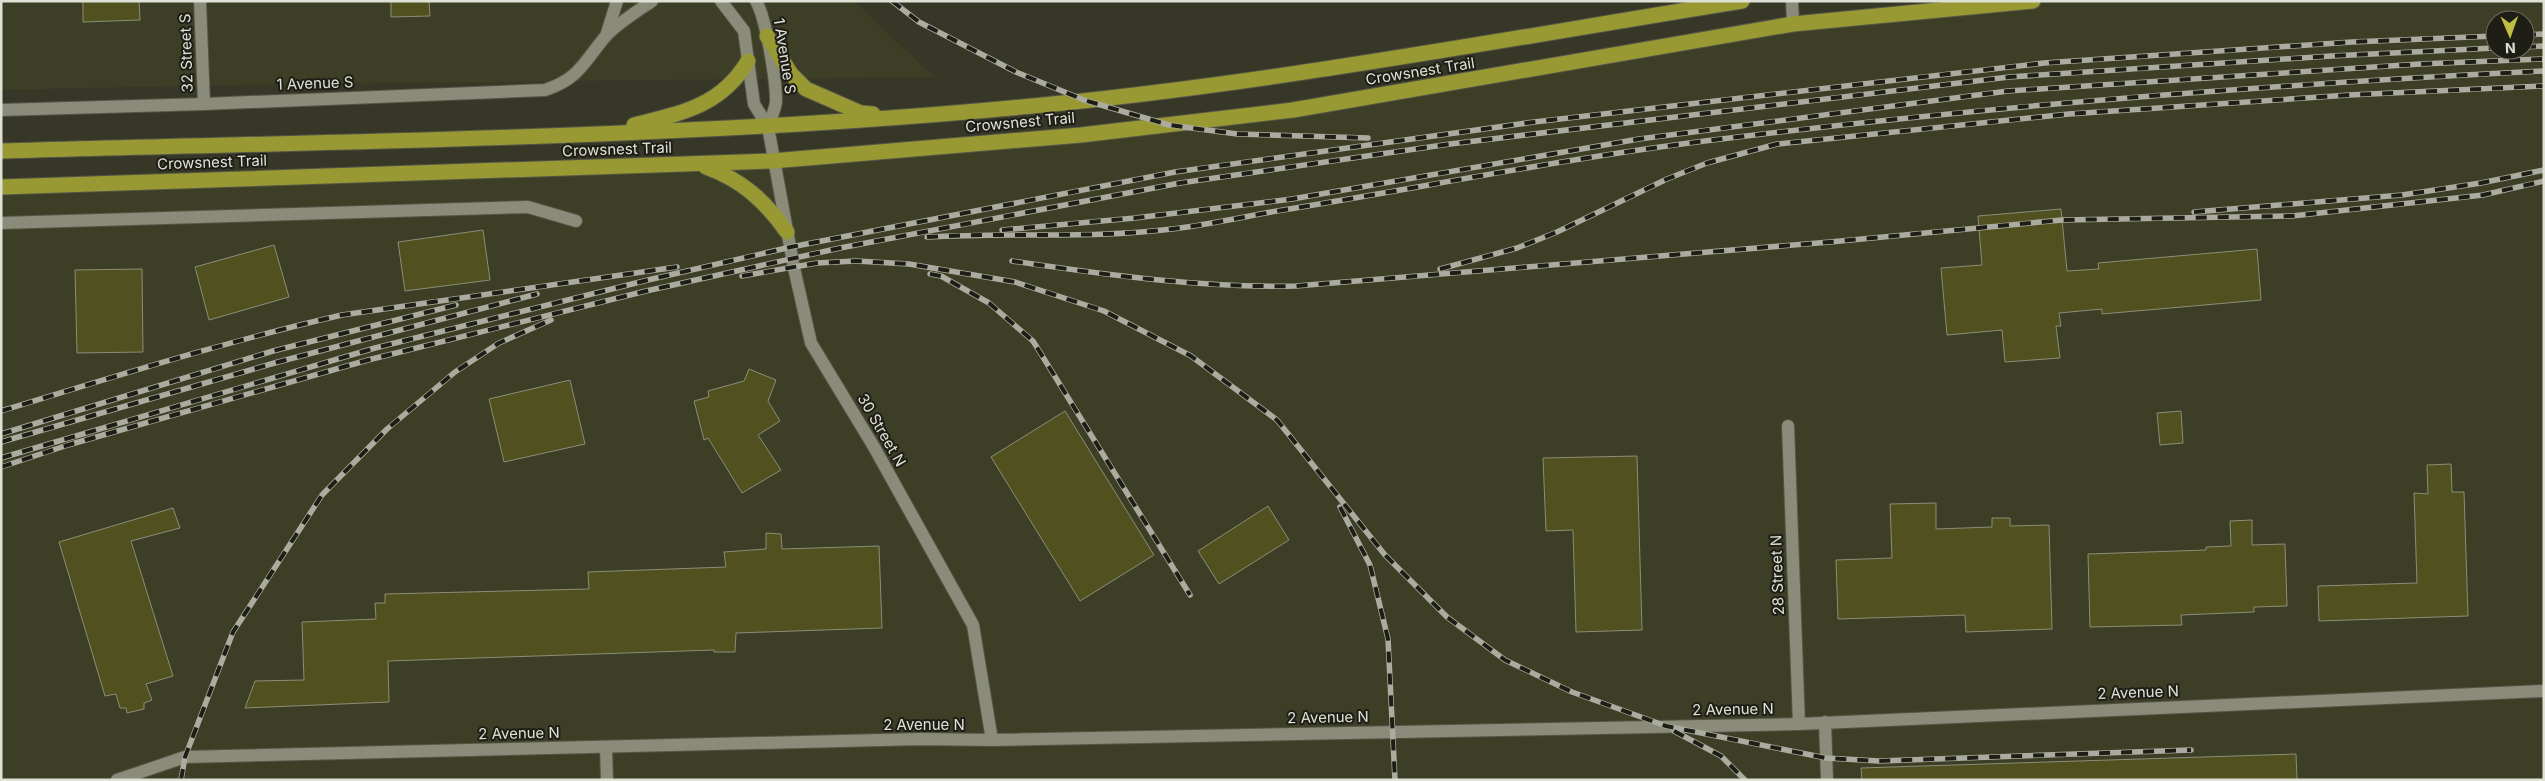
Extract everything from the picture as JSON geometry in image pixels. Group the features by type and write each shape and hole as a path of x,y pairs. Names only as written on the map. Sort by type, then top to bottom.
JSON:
{"highway":[{"name":"Crowsnest Trail","path":"1,151 768,127 1013,108 1216,86 1742,1"},
{"name":"Crowsnest Trail","path":"1,186 772,161 1081,135 1284,111 1793,24 2034,1"},
{"path":"767,36 791,74 806,89 861,113 905,116"},
{"path":"604,133 677,114 708,101 727,89 748,61"},
{"path":"697,164 726,174 750,190 770,208 787,232"}],"street":[{"name":"32 Street S","path":"200,1 204,104"},
{"name":"1 Avenue S","path":"606,36 617,1"},
{"name":"1 Avenue S","path":"1,110 545,90 560,85 576,75 606,36 652,1"},
{"path":"720,1 744,31 754,104 768,127"},
{"name":"1 Avenue S","path":"756,1 761,11 767,36 776,102 768,127"},
{"path":"1792,1 1793,24"},
{"name":"30 Street N","path":"768,127 772,161 811,343 874,446 973,625 992,740"},
{"path":"1,223 528,207 576,221"},
{"name":"28 Street N","path":"1788,426 1800,724"},
{"name":"2 Avenue N","path":"117,780 185,757 921,739 992,740 1800,724 2544,692"},
{"path":"1825,722 1827,780"},
{"path":"606,747 607,780"}],"shaded area":[{"path":"1,1 854,1 934,77 228,85 1,90"},
{"path":"2033,1 2544,1 2544,780 1,780 1,186 772,161 1169,125 1793,24"}],"building":[{"path":"83,1 139,1 140,20 83,22"},
{"path":"391,1 429,1 430,16 391,17"},
{"path":"2061,209 2067,271 2099,269 2098,263 2257,249 2261,300 2102,314 2102,309 2059,313 2061,326 2056,326 2060,358 2005,362 2002,330 1947,335 1941,268 1982,265 1978,216"},
{"path":"483,230 490,280 405,291 398,242"},
{"path":"274,245 289,297 209,320 195,267"},
{"path":"142,269 143,352 77,353 75,270"},
{"path":"749,369 776,380 768,401 780,421 758,435 781,470 742,493 708,438 704,440 694,401 709,397 708,391 744,381"},
{"path":"570,380 585,444 504,462 489,399"},
{"path":"1065,411 1154,555 1080,601 991,457"},
{"path":"2181,411 2183,443 2160,445 2157,413"},
{"path":"1637,456 1642,630 1576,632 1573,530 1546,531 1543,458"},
{"path":"2451,464 2452,492 2464,492 2468,616 2319,621 2318,586 2417,583 2414,493 2428,494 2427,465"},
{"path":"1936,503 1936,529 1992,527 1992,518 2010,518 2010,526 2049,525 2052,629 1966,632 1965,615 1838,619 1836,560 1892,558 1890,504"},
{"path":"1268,506 1289,540 1219,584 1198,551"},
{"path":"173,508 180,528 131,541 173,676 146,684 152,700 144,703 144,709 127,713 126,708 120,708 116,694 105,696 59,542"},
{"path":"2252,520 2252,545 2285,544 2287,606 2254,607 2254,612 2181,615 2182,625 2090,627 2088,554 2206,550 2206,547 2231,546 2230,521"},
{"path":"766,533 781,534 782,549 879,546 882,628 736,633 735,652 714,652 714,650 388,661 389,702 245,708 255,681 304,680 302,622 376,619 375,603 385,603 385,594 589,589 588,572 726,567 724,552 766,549"},
{"path":"2296,754 2297,780 1862,780 1861,768"}],"railway":[{"path":"892,1 919,22 1016,72 1084,100 1169,125 1237,134 1368,138"},
{"path":"2535,34 2544,34"},
{"path":"1,458 375,348 648,280 791,247 1175,172 1534,122 2044,63 2352,42 2485,36"},
{"path":"2535,46 2544,46"},
{"path":"1,467 68,445 368,360 646,291 840,248 1180,183 1450,144 2009,77 2331,56 2485,48"},
{"path":"1002,230 1135,218 1292,199 1639,139 2008,91 2420,64 2544,59"},
{"path":"927,237 1081,235 1172,229 1597,156 1705,141 1914,117 2229,90 2544,71"},
{"path":"1440,269 1517,248 1557,232 1667,179 1707,163 1777,144 2069,114 2349,95 2544,86"},
{"path":"2194,212 2402,195 2481,183 2544,170"},
{"path":"1012,261 1154,280 1225,285 1296,286 1830,242 2062,220 2292,216 2483,195 2544,181"},
{"path":"742,276 817,263 856,261 909,264 1015,282 1104,311 1191,356 1277,420 1385,555 1447,617 1505,660 1572,692 1666,726 1826,758 1879,761 2191,750"},
{"path":"1,411 213,348 342,315 677,267"},
{"path":"930,274 941,276 989,303 1033,341 1190,595"},
{"path":"1,442 278,362 537,294"},
{"path":"1,434 273,351 456,305"},
{"path":"181,780 185,757 233,632 322,495 387,429 455,372 499,343 551,320"},
{"path":"1340,507 1370,565 1388,639 1395,780"},
{"path":"1674,731 1721,756 1745,780"}]}
